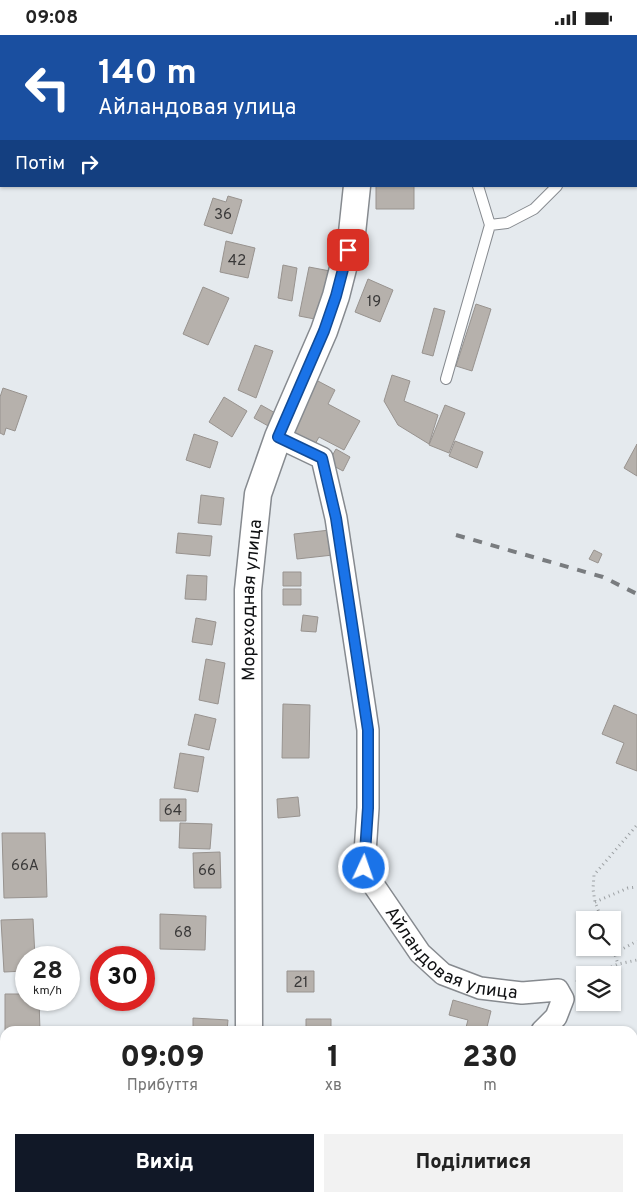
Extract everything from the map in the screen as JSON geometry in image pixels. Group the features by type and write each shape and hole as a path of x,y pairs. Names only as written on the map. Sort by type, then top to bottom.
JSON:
{"street":[{"name":"Мореходная улица","path":"249,1026 248,590 258,494 278,437 324,331 336,296 352,233 357,187"},
{"name":"Айландовая улица","path":"278,437 322,458 336,518 368,730 368,808 364,868 420,953 443,974 480,988 522,993 558,990 563,999 556,1017 547,1026"}],"lane":[{"path":"446,379 490,225 478,187"},
{"path":"490,225 507,223 534,209 556,187"}],"path":[{"path":"598,911 593,889 594,875 637,825"},
{"path":"595,902 637,887"},
{"path":"621,950 637,941"},
{"path":"616,956 618,964"},
{"path":"613,966 637,960"}],"building":[{"path":"376,187 414,187 414,209 376,209"},
{"path":"228,196 242,200 232,234 204,225 213,198 226,202"},
{"path":"226,241 255,248 248,278 220,272"},
{"path":"283,265 297,268 292,301 278,298"},
{"path":"309,267 330,271 320,320 299,316"},
{"path":"368,279 393,290 380,322 355,312"},
{"path":"203,287 229,298 208,345 183,334"},
{"path":"476,304 491,309 472,371 456,366"},
{"path":"434,308 445,311 433,356 422,353"},
{"path":"255,345 273,351 256,398 238,390"},
{"path":"392,375 410,381 404,401 438,415 429,444 398,425 384,401"},
{"path":"316,380 335,390 328,404 360,421 344,450 319,437 314,446 289,432"},
{"path":"3,388 27,396 15,431 6,428 4,435 0,433 0,397"},
{"path":"224,397 247,411 232,437 209,422"},
{"path":"261,405 277,414 270,427 254,418"},
{"path":"445,405 465,413 449,453 429,445"},
{"path":"194,434 218,442 210,468 186,460"},
{"path":"455,441 483,452 477,468 449,456"},
{"path":"637,444 637,476 624,468"},
{"path":"336,449 350,457 343,471 328,463"},
{"path":"201,495 224,498 221,525 198,523"},
{"path":"330,530 333,555 297,559 294,534"},
{"path":"178,533 212,536 210,556 176,553"},
{"path":"594,550 602,554 598,563 589,559"},
{"path":"283,572 301,572 301,586 283,586"},
{"path":"187,575 207,576 206,600 185,599"},
{"path":"283,589 301,589 301,605 283,605"},
{"path":"303,615 318,617 316,632 301,631"},
{"path":"196,618 216,622 212,645 192,642"},
{"path":"206,659 225,663 218,704 199,700"},
{"path":"283,704 310,705 309,758 282,758"},
{"path":"614,705 637,715 637,771 616,763 624,743 602,734"},
{"path":"195,714 216,719 209,750 188,745"},
{"path":"180,753 204,757 198,792 174,788"},
{"path":"298,797 300,816 278,818 277,799"},
{"path":"160,799 186,799 186,821 160,821"},
{"path":"180,823 212,824 210,849 179,848"},
{"path":"2,833 45,833 47,897 4,898"},
{"path":"220,852 221,888 194,888 193,853"},
{"path":"160,914 206,916 205,950 160,949"},
{"path":"33,919 34,946 15,946 15,972 4,972 1,920"},
{"path":"287,971 314,971 314,992 287,992"},
{"path":"5,994 15,994 15,1011 39,1011 40,1026 5,1026"},
{"path":"453,1000 491,1011 487,1026 466,1026 468,1020 449,1015"},
{"path":"193,1018 228,1020 227,1026 193,1026"},
{"path":"306,1019 331,1019 331,1026 306,1026"}],"railway":[{"path":"456,535 603,577 637,594"}],"route":[{"path":"348,250 336,296 324,331 278,437 322,458 336,518 368,730 368,808 364,868"}]}
